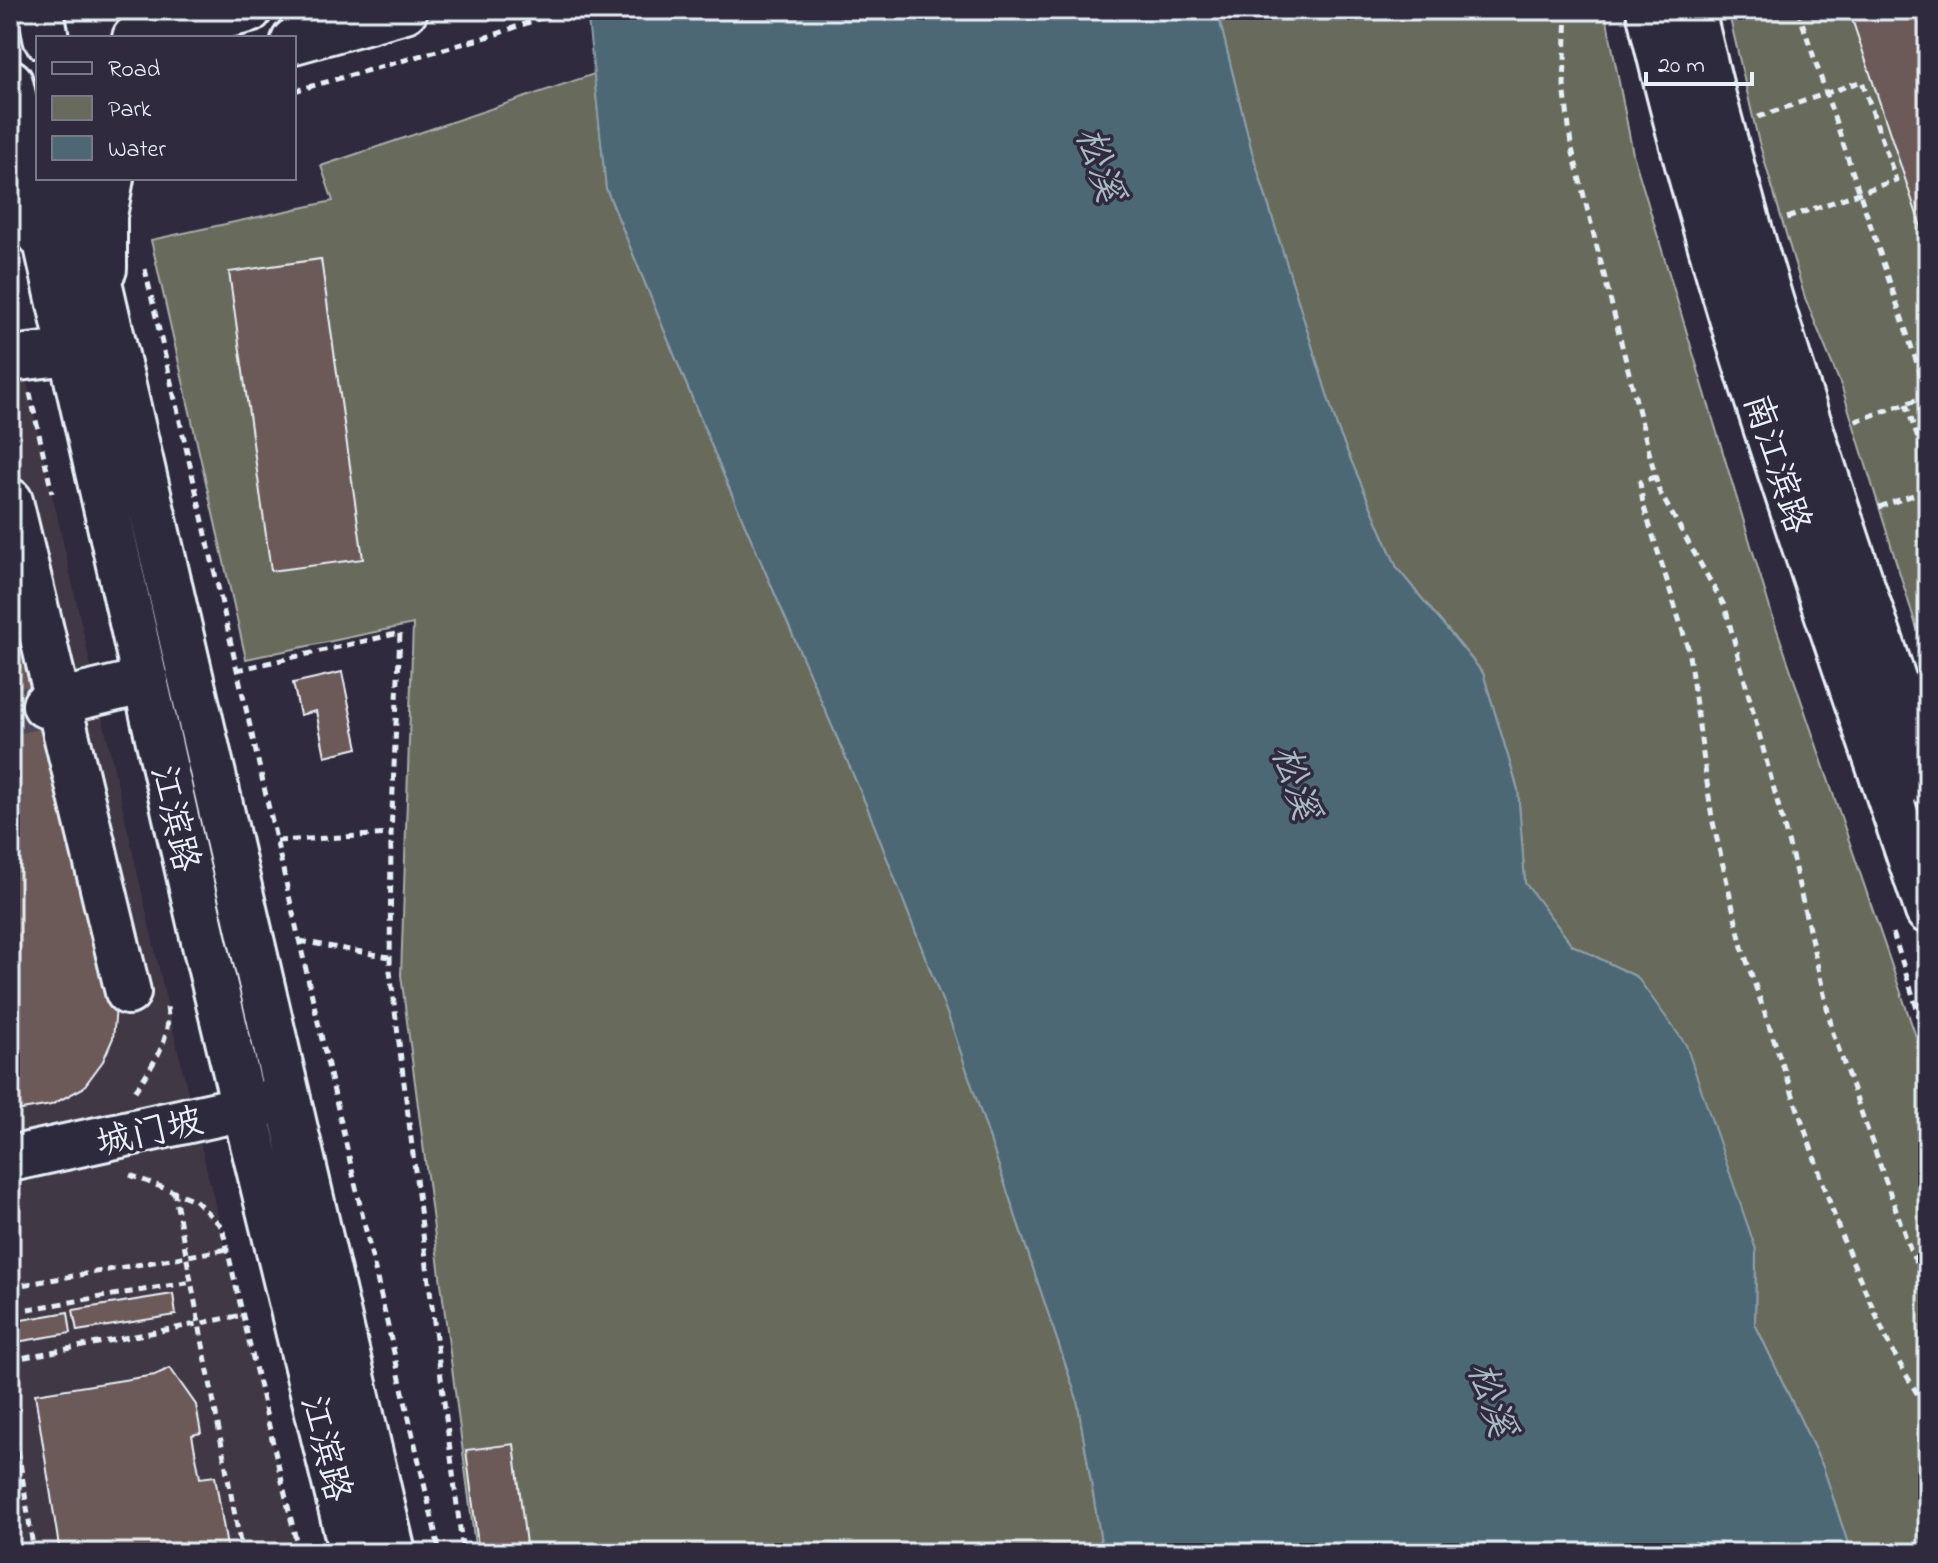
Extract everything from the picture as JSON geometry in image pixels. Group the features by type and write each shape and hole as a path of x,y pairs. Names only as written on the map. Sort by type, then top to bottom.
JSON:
{"main road":[{"path":"41,10 46,36"},
{"path":"148,10 202,22"},
{"path":"143,36 249,10"},
{"path":"296,40 405,10"},
{"name":"南江滨路","path":"1649,10 1696,198 1787,492 1928,911"},
{"name":"南江滨路","path":"1692,10 1724,147 1833,501 1928,783"},
{"path":"16,84 36,55"},
{"name":"江滨路","path":"16,84 46,242 146,681 352,1553"},
{"name":"江滨路","path":"75,180 393,1553"},
{"path":"104,304 104,216 111,180"},
{"path":"10,198 46,242"},
{"path":"10,359 71,352"},
{"path":"10,501 52,703 128,992"},
{"path":"52,703 146,681"},
{"name":"城门坡","path":"10,1159 287,1099"}],"path":[{"path":"296,90 494,35 563,10"},
{"path":"1567,10 1564,85 1571,145 1655,477 1659,491 1725,607 1793,860 1833,1033 1911,1252 1928,1284"},
{"path":"1798,10 1928,396 1853,422"},
{"path":"1754,119 1862,81 1896,180 1782,220"},
{"path":"144,263 440,1553"},
{"path":"1906,404 1928,468"},
{"path":"1655,477 1640,482 1643,504 1688,648 1712,818 1742,947 1841,1235 1890,1347 1928,1412"},
{"path":"1879,507 1928,490"},
{"path":"237,670 400,633 391,834 390,957 446,1435 463,1553"},
{"path":"277,841 391,834"},
{"path":"300,941 390,957"},
{"path":"132,1095 164,1047 170,1017"},
{"path":"117,1175 129,1174 195,1200 222,1227 299,1553"},
{"path":"174,1190 242,1553"},
{"path":"10,1287 228,1249"},
{"path":"28,1309 192,1282"},
{"path":"10,1360 243,1315"},
{"path":"10,1424 16,1436 34,1553"}],"shaded area":[{"path":"10,307 170,1017 299,1553 10,1553"}],"green space":[{"path":"1217,10 1605,10 1633,154 1772,615 1928,1072 1928,1553 1851,1553 1823,1467 1755,1324 1756,1250 1726,1168 1637,977 1572,945 1525,883 1518,790 1483,673 1397,568 1338,430 1252,152"},
{"path":"1728,10 1928,10 1928,664 1842,388 1805,298 1758,139"},
{"path":"594,74 606,188 724,476 868,809 952,1026 1077,1399 1103,1553 476,1553 401,975 413,624 246,659 151,240 333,201 321,166"}],"water":[{"name":"松溪","path":"587,10 1217,10 1252,152 1338,430 1397,568 1483,673 1518,790 1525,883 1572,945 1637,977 1686,1045 1756,1250 1755,1324 1823,1467 1851,1553 1103,1553 1077,1399 952,1026 868,809 724,476 606,188"}],"building":[{"path":"1849,10 1928,10 1928,248"},
{"path":"321,259 363,559 271,571 229,272"},
{"path":"10,568 116,1008 113,1038 103,1061 83,1088 51,1105 10,1112 10,1041 20,1024 10,981"},
{"path":"342,672 358,748 325,756 316,711 300,715 293,683"},
{"path":"173,1294 176,1315 77,1331 73,1310"},
{"path":"68,1312 71,1333 10,1343 10,1322"},
{"path":"170,1368 196,1405 201,1433 192,1435 200,1478 215,1476 228,1553 60,1553 35,1394 155,1375"},
{"path":"514,1444 527,1553 479,1553 466,1450"}],"tunnel":[{"path":"10,713 45,705"}]}
